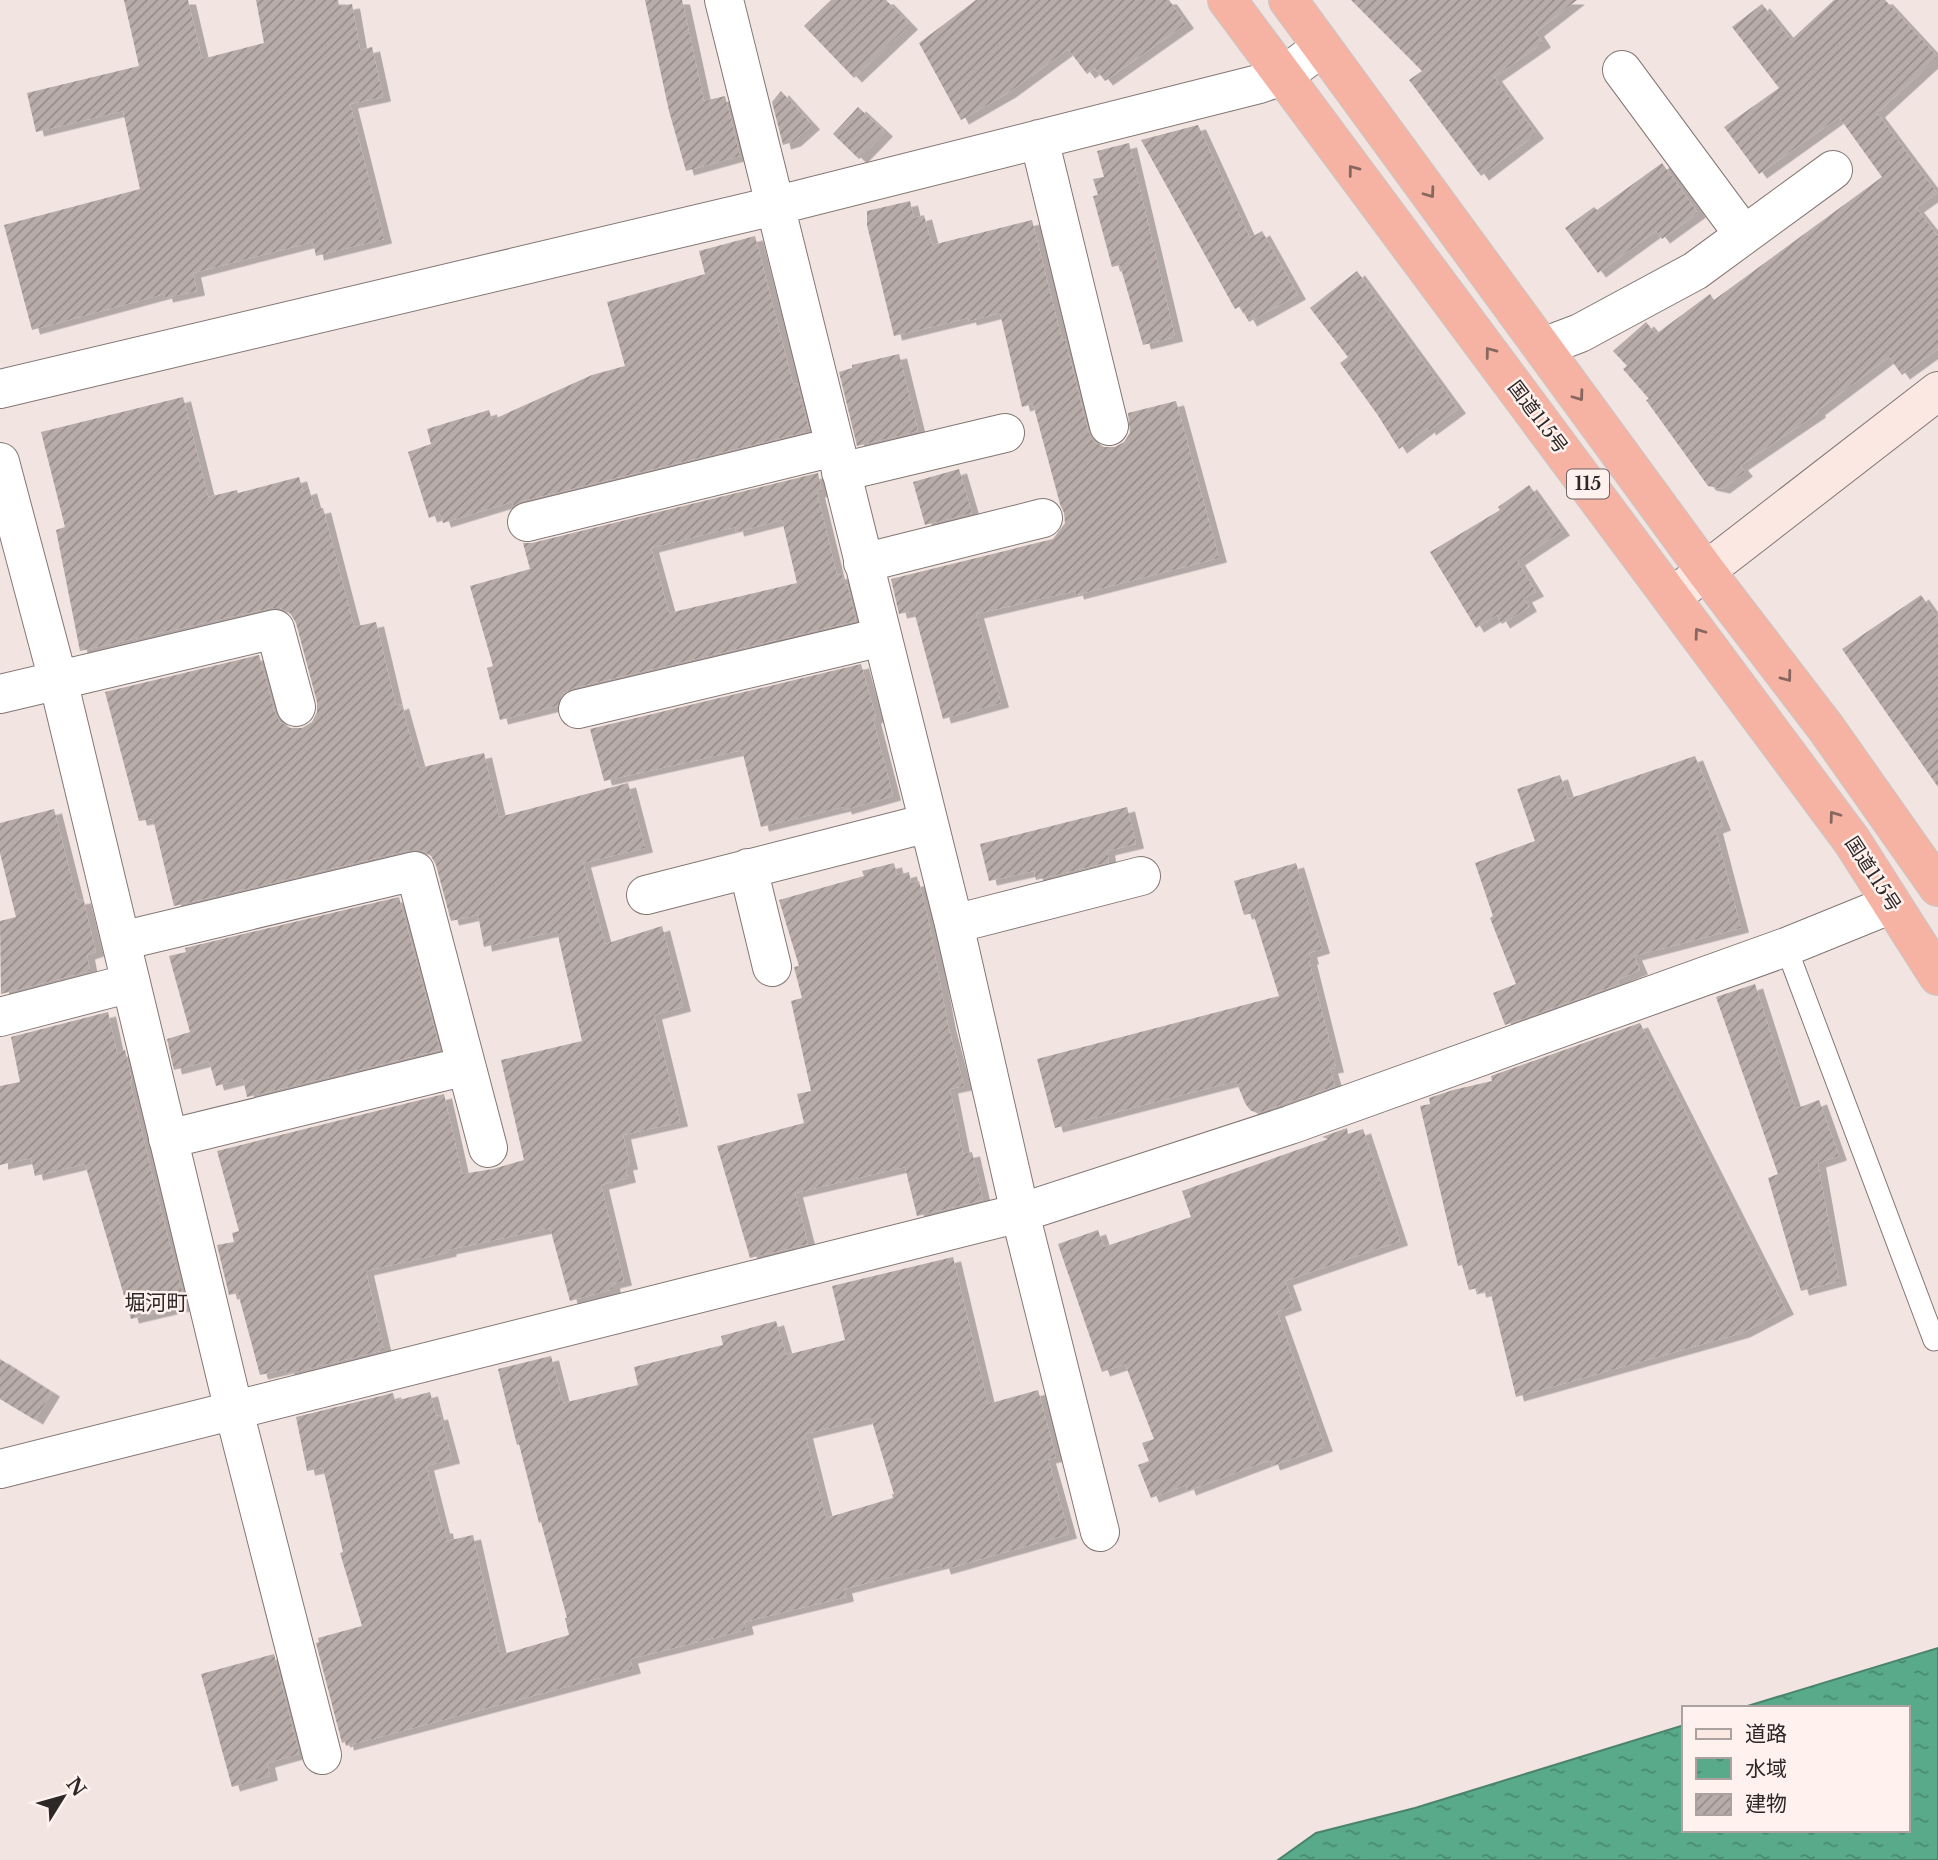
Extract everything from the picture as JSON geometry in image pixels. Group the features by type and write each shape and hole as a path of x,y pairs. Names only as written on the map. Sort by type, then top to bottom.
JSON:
{"highway":[{"name":"国道115号","path":"1227,0 1852,841 1938,976"},
{"name":"115","path":"1288,0 1705,570 1826,728 1938,887"}],"street":[{"path":"724,0 954,924 1020,1213 1100,1532"},
{"path":"0,389 775,205 1259,84 1283,76 1322,47"},
{"path":"1622,70 1744,235"},
{"path":"1038,139 1109,426"},
{"path":"1543,347 1580,333 1695,271 1833,170"},
{"path":"1672,597 1938,391"},
{"path":"527,522 838,460 1005,433"},
{"path":"0,462 58,680 234,1411 322,1755"},
{"path":"863,563 1042,518"},
{"path":"0,694 275,629 296,708"},
{"path":"578,709 882,637"},
{"path":"646,895 928,822"},
{"path":"748,868 772,967"},
{"path":"121,941 415,871 488,1148"},
{"path":"954,924 1141,876"},
{"path":"0,1469 1020,1213 1290,1125 1786,947 1892,904"},
{"path":"0,1017 131,983"},
{"path":"168,1139 466,1066"}],"lane":[{"path":"1786,947 1934,1340"}],"water":[{"path":"1938,1648 1938,1860 1278,1860 1316,1833 1415,1808 1682,1726 1682,1832 1910,1832 1910,1706 1748,1706"}],"building":[{"path":"124,0 188,0 202,59 264,43 256,0 338,0 339,6 352,4 360,50 372,47 383,97 350,104 384,239 316,256 313,242 193,273 197,291 165,298 164,294 32,330 4,225 140,189 123,111 36,132 27,93 139,66"},
{"path":"645,0 682,0 704,101 725,96 740,156 686,171 669,111"},
{"path":"831,0 886,0 910,25 854,78 804,26"},
{"path":"976,0 1169,0 1186,24 1105,81 1095,68 1087,74 1068,49 1008,93 961,120 919,43"},
{"path":"1351,0 1577,0 1536,32 1543,43 1494,77 1536,134 1481,176 1409,80 1422,71"},
{"path":"1834,0 1885,0 1938,57 1877,113 1937,193 1916,208 1938,236 1938,349 1902,375 1889,357 1817,411 1818,413 1740,466 1745,472 1722,489 1708,486 1646,400 1649,399 1623,369 1627,366 1613,351 1646,322 1656,334 1710,294 1714,300 1882,177 1839,117 1759,174 1724,127 1779,88 1732,27 1762,4 1791,40"},
{"path":"781,91 812,125 793,142 783,145 772,102"},
{"path":"858,107 885,132 859,159 833,134"},
{"path":"1198,125 1250,238 1262,231 1298,295 1249,322 1240,306 1235,309 1141,140"},
{"path":"1129,143 1175,337 1143,345 1120,265 1112,267 1093,196 1098,195 1093,179 1104,177 1097,151"},
{"path":"1662,163 1698,213 1662,239 1656,231 1598,273 1565,228 1594,207 1597,210"},
{"path":"910,201 914,218 924,215 932,245 1032,220 1062,340 1065,339 1088,431 1093,441 1104,447 1115,447 1124,442 1130,433 1128,413 1176,401 1219,558 1076,595 1075,591 976,614 1001,703 943,719 914,611 899,614 891,579 1053,539 1065,523 1033,404 1022,407 1000,313 894,336 867,225 867,211"},
{"path":"755,236 793,384 797,383 809,431 522,501 513,506 512,502 443,523 440,514 429,518 408,452 431,444 427,429 489,410 492,420 592,375 625,366 607,302 705,274 699,251"},
{"path":"1357,271 1458,409 1399,449 1340,363 1348,357 1310,308"},
{"path":"899,354 918,431 857,446 839,372 852,368 852,365"},
{"path":"183,397 208,497 237,490 238,493 299,477 303,491 309,489 315,510 323,508 354,627 376,622 396,706 401,704 419,768 484,753 499,817 628,783 645,848 583,863 605,944 662,926 683,1007 654,1015 680,1122 623,1135 630,1165 625,1166 628,1178 601,1185 624,1281 612,1284 613,1289 570,1301 550,1228 448,1250 449,1252 366,1271 384,1350 287,1374 286,1369 260,1375 238,1293 229,1295 217,1245 234,1242 232,1233 239,1231 217,1151 444,1094 462,1174 524,1160 501,1060 582,1041 557,931 484,947 478,915 451,921 436,865 431,856 422,850 410,850 174,906 153,819 139,821 105,692 259,655 280,722 290,728 302,728 312,722 317,712 317,702 296,623 290,613 280,608 270,608 80,651 56,530 65,527 41,432"},
{"path":"959,469 972,513 925,525 913,482"},
{"path":"818,473 822,492 817,493 837,575 842,574 845,585 847,584 856,621 573,688 563,694 557,706 500,720 487,668 493,666 470,586 530,569 523,543","holes":["782,520 797,583 669,613 651,548 735,527 736,532"]},
{"path":"1529,485 1562,531 1517,561 1536,592 1524,598 1529,607 1502,624 1497,615 1476,628 1430,552 1500,510 1498,507"},
{"path":"1921,595 1938,619 1938,787 1842,649"},
{"path":"861,664 893,796 844,810 843,807 761,827 742,750 604,781 590,729"},
{"path":"1695,756 1723,826 1715,829 1741,928 1634,956 1640,970 1617,980 1619,984 1505,1025 1493,993 1516,984 1490,918 1493,916 1475,863 1535,841 1517,789 1560,775 1568,799"},
{"path":"1127,807 1136,844 1107,851 1109,862 1036,880 1034,871 989,881 980,844"},
{"path":"54,809 77,900 83,899 96,952 87,955 90,971 1,994 0,921 16,917 0,853 0,823"},
{"path":"894,863 897,875 909,872 911,883 919,881 948,1025 964,1086 950,1089 963,1154 972,1152 983,1200 917,1216 905,1167 795,1193 808,1244 750,1258 717,1146 804,1123 797,1094 811,1091 791,1001 802,998 794,967 799,966 779,900 864,876 862,871"},
{"path":"1296,863 1322,949 1309,953 1309,960 1336,1068 1330,1069 1335,1086 1257,1113 1250,1110 1245,1103 1236,1081 1055,1128 1037,1059 1279,996 1253,913 1244,915 1234,881"},
{"path":"399,897 440,1050 247,1097 243,1079 216,1086 209,1061 174,1070 167,1039 190,1032 169,956 186,952 185,948"},
{"path":"1755,984 1795,1109 1819,1100 1839,1156 1818,1163 1839,1281 1801,1291 1768,1178 1778,1174 1716,997"},
{"path":"108,1012 117,1053 125,1050 132,1081 130,1082 186,1306 131,1319 85,1164 35,1176 31,1158 0,1165 0,1086 20,1082 11,1037"},
{"path":"1640,1023 1786,1310 1742,1333 1516,1397 1490,1290 1478,1293 1477,1288 1469,1290 1462,1265 1458,1266 1420,1106 1430,1104 1429,1098 1492,1081 1491,1076"},
{"path":"1347,1128 1348,1134 1363,1129 1400,1241 1285,1281 1294,1306 1277,1312 1325,1447 1272,1466 1270,1460 1188,1491 1186,1485 1151,1498 1138,1465 1149,1461 1142,1443 1154,1439 1125,1364 1102,1372 1058,1244 1098,1230 1104,1247 1191,1217 1182,1191 1328,1139 1322,1137"},
{"path":"953,1257 988,1404 1038,1390 1056,1457 1048,1459 1069,1534 943,1570 941,1564 844,1589 846,1597 744,1622 746,1630 630,1659 633,1669 346,1746 345,1742 342,1743 316,1643 319,1642 318,1638 362,1626 340,1553 343,1552 323,1468 307,1471 296,1417 393,1393 395,1401 430,1392 436,1416 440,1415 452,1459 426,1466 442,1529 445,1529 447,1541 473,1535 500,1655 569,1635 567,1618 498,1369 551,1356 563,1403 638,1385 634,1367 723,1345 721,1336 776,1321 786,1355 845,1340 832,1286","holes":["871,1418 893,1498 826,1518 805,1434"]},
{"path":"0,1359 52,1392 35,1420 0,1399"},
{"path":"274,1654 299,1754 267,1763 270,1776 232,1787 201,1674"}],"district":[{"name":"堀河町","path":"156,1303"}]}
